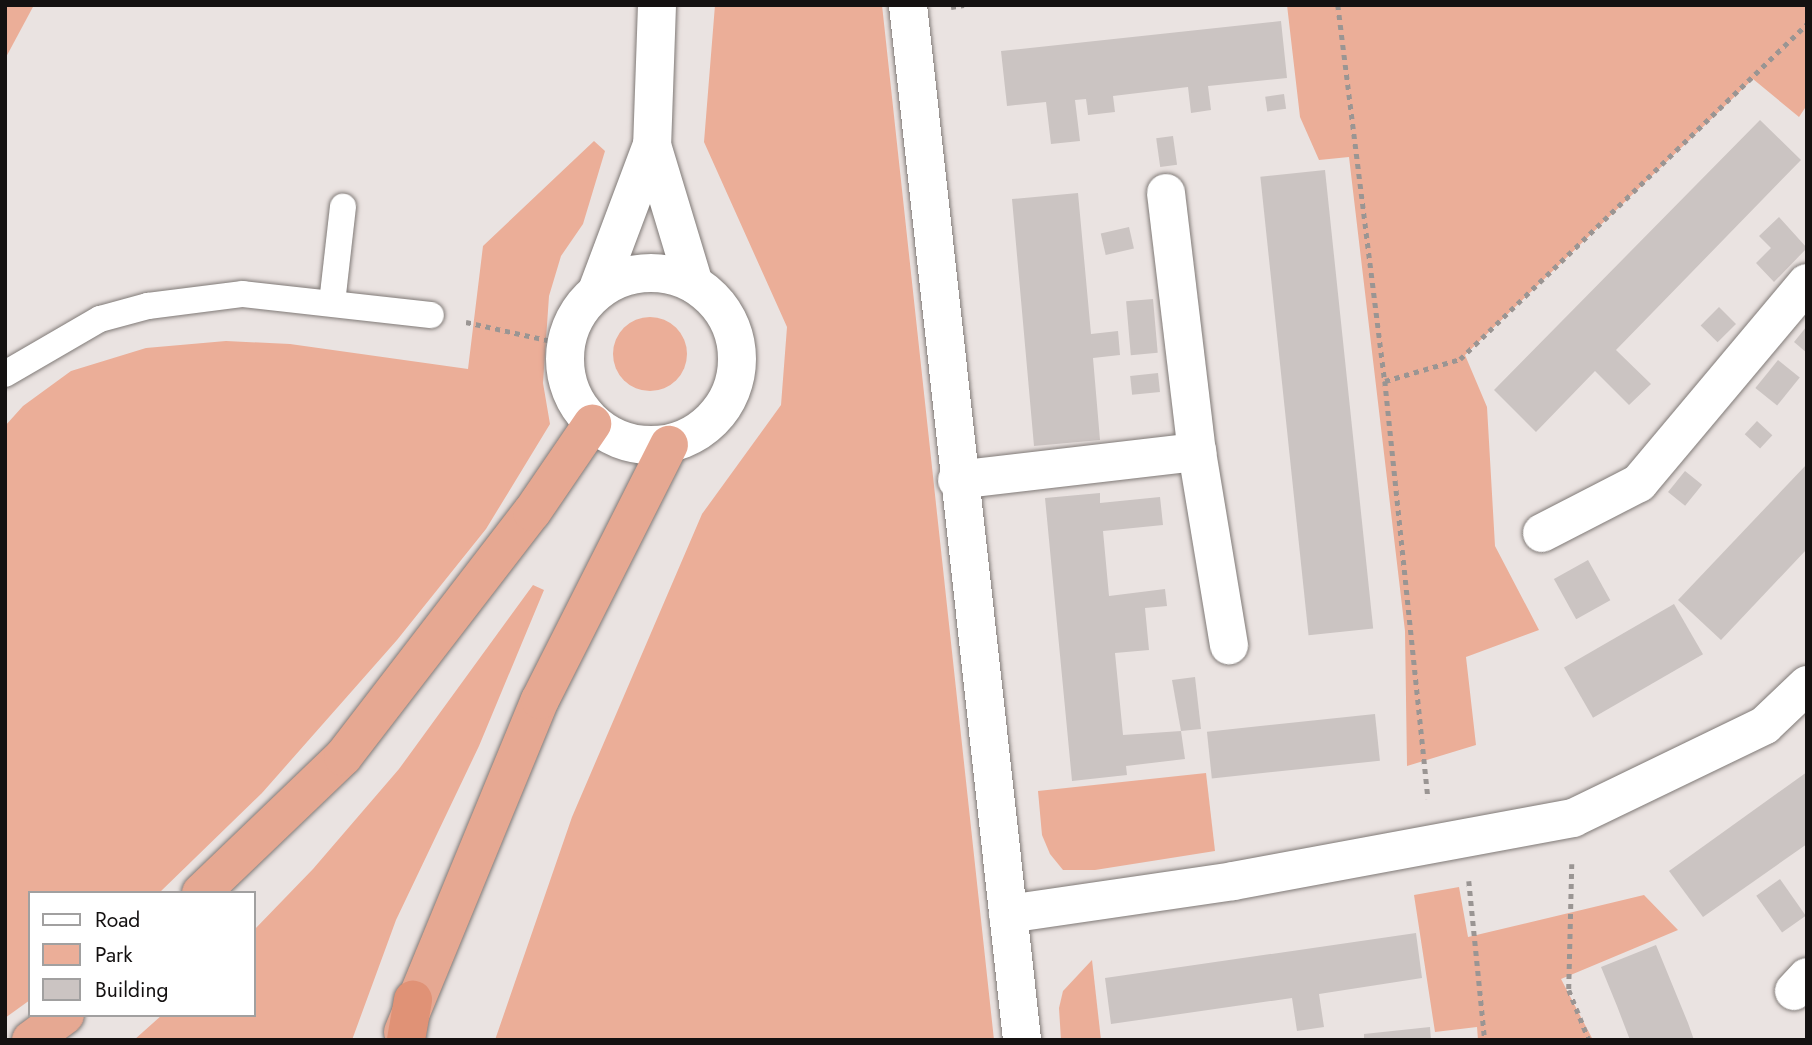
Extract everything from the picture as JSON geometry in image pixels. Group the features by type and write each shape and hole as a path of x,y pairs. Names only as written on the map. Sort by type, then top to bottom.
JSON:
{"highway":[{"path":"203,891 343,757 532,512 592,424"},
{"path":"401,1040 414,1000 540,700 668,444"},
{"path":"406,1040 414,1000"},
{"path":"31,1040 62,1017"}],"street":[{"path":"597,291 619,278 644,273 670,274 694,284 714,300 729,322 737,347 737,373 729,398 714,419 693,435 668,444 628,443 592,424 574,400 565,373 565,344 571,324 597,291 652,145 657,5"},
{"path":"908,5 957,481 1022,1040"},
{"path":"652,145 694,284"},
{"path":"1166,193 1198,452 1228,645"},
{"path":"1542,533 1639,483 1807,283"},
{"path":"957,481 1198,452"},
{"path":"1008,915 1233,881 1573,818 1765,725 1807,685"}],"lane":[{"path":"332,303 343,207"},
{"path":"5,374 100,318 148,306 243,294 431,315"}],"path":[{"path":"1338,5 1385,381 1449,842 1485,1040"},
{"path":"1385,381 1460,359 1807,24"},
{"path":"431,315 565,344"},
{"path":"1573,818 1569,990 1590,1040"}],"green space":[{"path":"5,5 34,5 5,59"},
{"path":"715,5 882,5 994,1040 495,1040 572,817 702,514 781,405 787,327 704,142"},
{"path":"1287,5 1807,5 1807,105 1799,117 1753,79 1465,355 1487,407 1495,546 1539,630 1466,657 1476,745 1407,766 1405,631 1349,157 1319,160 1300,117"},
{"path":"594,141 605,151 583,224 561,256 549,296 543,383 550,424 486,529 397,640 262,793 161,891 28,891 28,1001 5,1018 5,426 23,406 71,371 146,348 226,341 290,344 468,369 483,246"},
{"path":"650,317 671,323 681,333 687,354 681,375 671,385 650,391 629,385 619,375 613,354 619,333 629,323"},
{"path":"533,585 544,590 479,746 396,920 352,1040 134,1040 160,1017 256,1017 256,928 313,869 399,769"},
{"path":"1206,773 1215,851 1095,870 1063,870 1050,854 1042,835 1038,791"},
{"path":"1459,887 1468,937 1644,895 1678,930 1561,979 1593,1040 1478,1040 1477,1027 1435,1032 1414,895"},
{"path":"1092,960 1101,1040 1061,1040 1059,1008 1063,991"}],"building":[{"path":"1281,21 1287,78 1208,86 1211,110 1191,113 1188,87 1113,96 1115,112 1088,115 1086,99 1075,100 1080,141 1051,144 1046,102 1007,106 1001,51"},
{"path":"1284,94 1286,109 1267,111 1265,97"},
{"path":"1760,120 1801,160 1616,350 1651,384 1629,405 1595,371 1536,432 1494,390"},
{"path":"1173,136 1177,165 1160,167 1156,138"},
{"path":"1325,170 1373,628 1309,635 1260,177"},
{"path":"1078,193 1091,334 1118,331 1120,355 1093,358 1100,440 1034,446 1012,199"},
{"path":"1779,217 1807,248 1774,282 1756,263 1771,248 1759,236"},
{"path":"1129,227 1134,248 1106,255 1101,234"},
{"path":"1153,299 1158,353 1131,355 1126,301"},
{"path":"1719,307 1736,324 1718,342 1701,325"},
{"path":"1807,326 1807,353 1794,342"},
{"path":"1778,360 1800,378 1777,406 1755,388"},
{"path":"1158,373 1160,392 1132,395 1130,376"},
{"path":"1757,421 1772,435 1760,448 1745,434"},
{"path":"1807,464 1807,549 1721,640 1678,600"},
{"path":"1685,471 1702,485 1685,506 1668,492"},
{"path":"1100,493 1100,503 1160,497 1163,525 1103,531 1109,596 1165,589 1167,606 1145,608 1149,650 1115,653 1123,735 1181,731 1185,759 1126,766 1127,775 1072,781 1045,498"},
{"path":"1588,560 1610,600 1576,619 1554,579"},
{"path":"1674,604 1703,654 1593,718 1564,668"},
{"path":"1195,677 1201,729 1181,731 1172,680"},
{"path":"1375,714 1380,761 1212,778 1207,732"},
{"path":"1807,772 1807,844 1703,917 1669,871"},
{"path":"1780,879 1806,916 1782,932 1756,896"},
{"path":"1416,933 1422,978 1319,994 1324,1027 1297,1031 1292,998 1111,1024 1105,978"},
{"path":"1656,945 1694,1040 1630,1040 1601,967"},
{"path":"1430,1027 1431,1040 1364,1040 1364,1034"}]}
